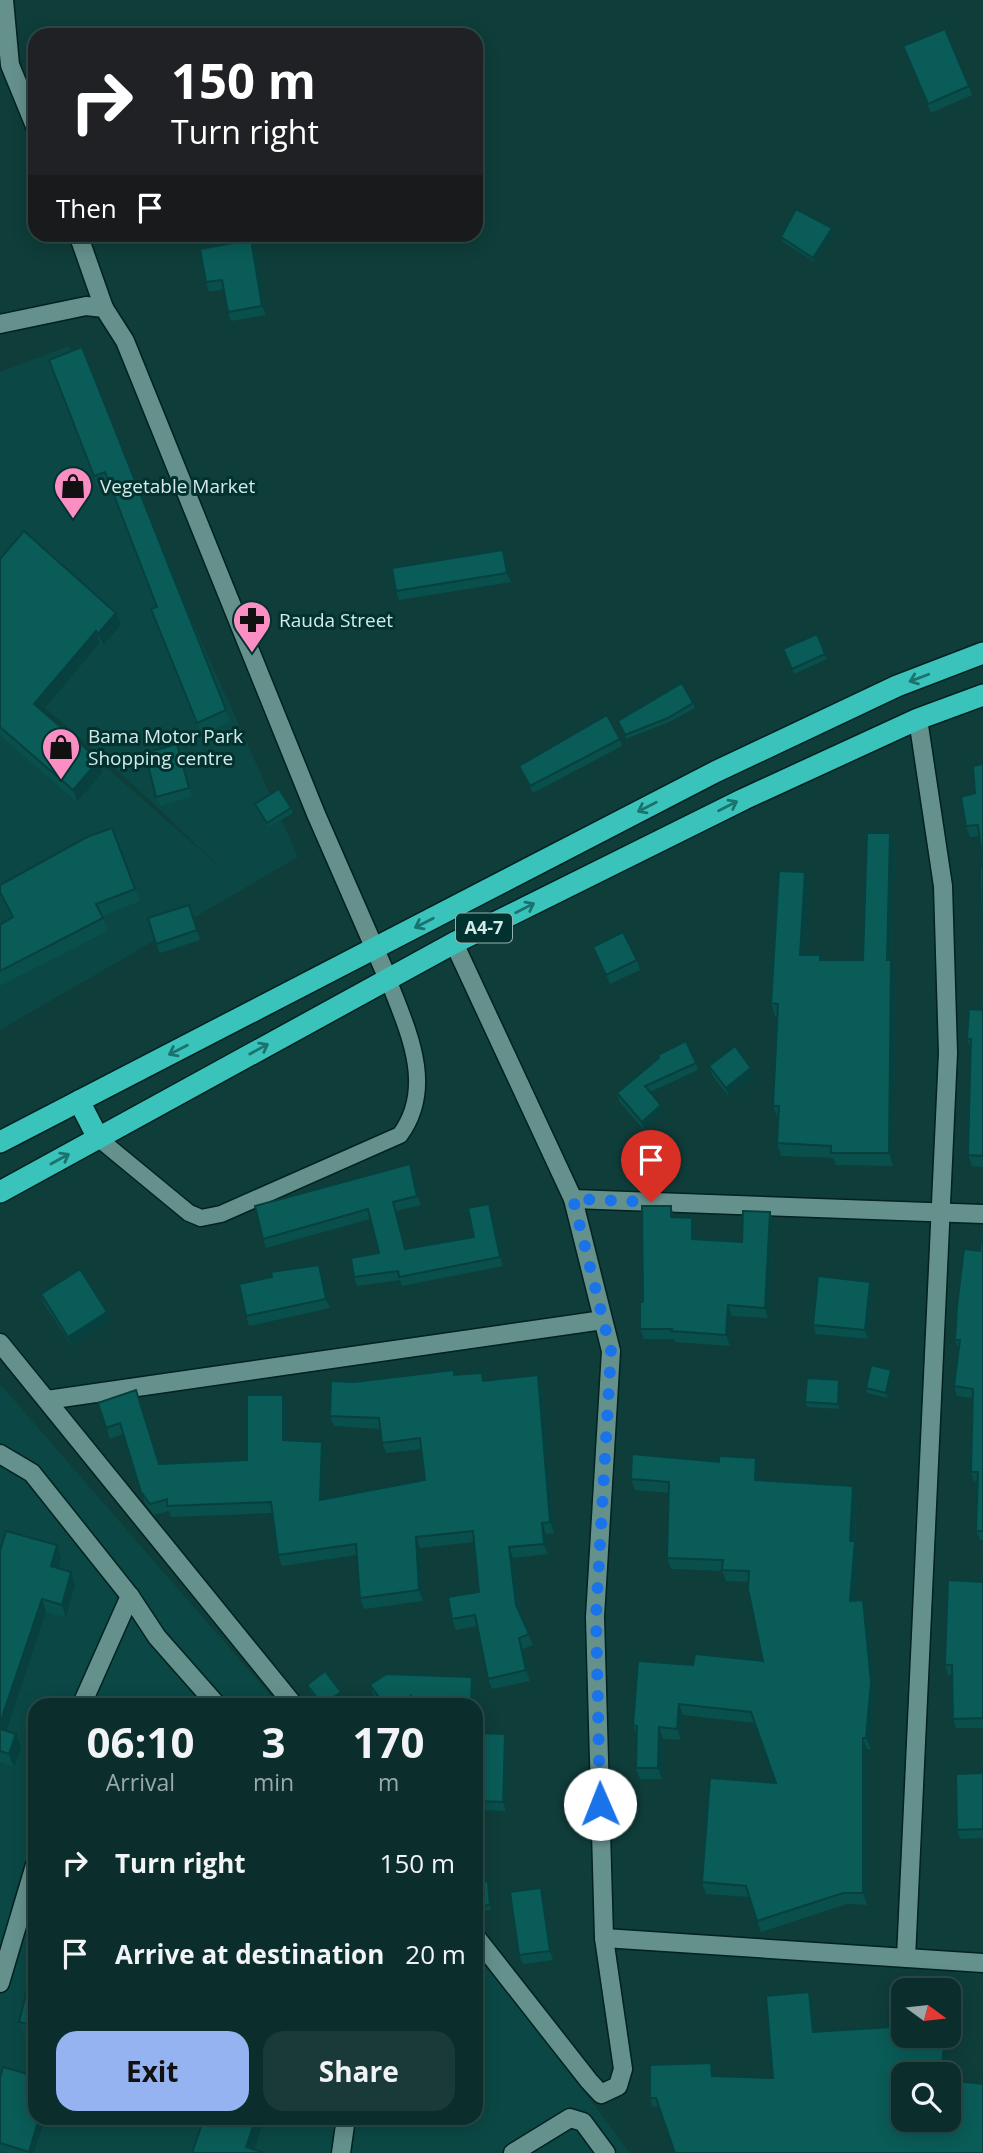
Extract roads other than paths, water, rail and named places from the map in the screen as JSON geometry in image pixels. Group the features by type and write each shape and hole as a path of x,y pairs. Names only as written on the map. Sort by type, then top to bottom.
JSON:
{"highway":[{"name":"A4-7","path":"0,1142 715,772 897,686 983,653"},
{"name":"A4-7","path":"0,1192 454,943 817,765 918,719 983,695"},
{"path":"802,731 817,765"},
{"path":"79,1101 98,1138"}],"street":[{"path":"4,0 9,65 28,110"},
{"path":"81,242 104,308 125,341 373,949 388,979"},
{"path":"0,324 86,306 104,308"},
{"path":"906,1958 938,1214 948,1054 943,886 918,719"},
{"path":"454,943 573,1199 611,1351 596,1616 604,1938 623,2069 618,2086 601,2094 483,1946"},
{"path":"573,1199 983,1214"},
{"path":"47,1400 603,1320"},
{"path":"0,1343 288,1698"},
{"path":"0,1454 32,1473 130,1596 157,1637 211,1698"},
{"path":"85,1698 130,1596"},
{"path":"0,1983 28,1888"},
{"path":"604,1938 983,1964"},
{"path":"513,2153 570,2119 583,2122 606,2153"},
{"path":"341,2153 345,2125"}],"lane":[{"path":"98,1138 189,1213 201,1218 221,1214 400,1135 409,1122 418,1084 416,1055 388,979"}],"place":[{"name":"Vegetable Market","path":"73,520"},
{"name":"Rauda Street","path":"252,654"},
{"name":"Bama Motor Park Shopping centre","path":"61,781"}]}
